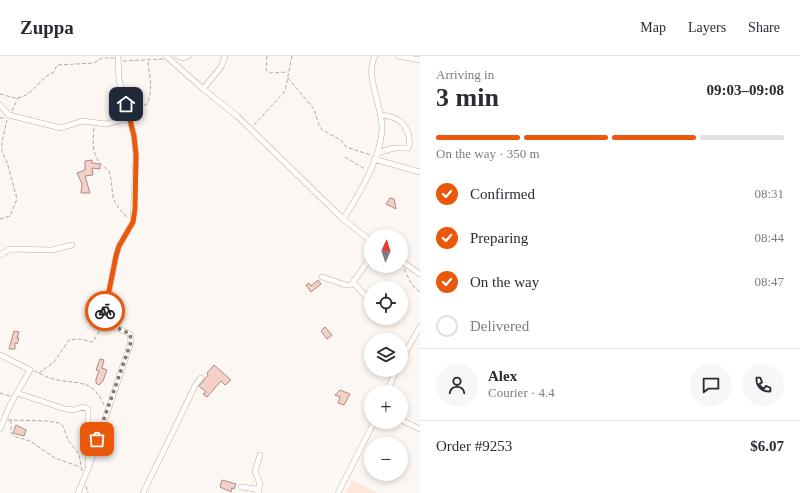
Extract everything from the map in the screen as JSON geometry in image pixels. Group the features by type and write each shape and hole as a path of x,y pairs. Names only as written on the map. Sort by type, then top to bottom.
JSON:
{"street":[{"path":"169,58 177,56 183,58 189,56"},
{"path":"203,89 221,67 225,56"},
{"path":"343,219 358,196 369,171 382,130 382,115 371,76 372,63 375,56"},
{"path":"398,56 420,60"},
{"path":"169,58 251,129 343,219 364,236"},
{"path":"78,493 88,469 131,342 130,334 105,322 106,307 116,256 119,246 133,222 136,155 134,136 118,79 118,59"},
{"path":"0,105 9,115 61,128 82,121 106,124 129,118"},
{"path":"375,156 394,148 408,148 410,143 407,132 400,120 382,115"},
{"path":"375,156 420,172"},
{"path":"0,255 10,249 52,250 72,245"},
{"path":"408,266 420,274"},
{"path":"322,277 346,285 354,283 364,268"},
{"path":"354,283 364,294"},
{"path":"408,348 420,327"},
{"path":"0,355 30,370 0,429"},
{"path":"143,493 196,384 201,378"},
{"path":"16,395 65,409 74,410 83,407 88,409 88,469"},
{"path":"408,423 420,429"},
{"path":"338,493 370,429"},
{"path":"241,486 250,487 259,492 260,484 255,471 260,455"}],"path":[{"path":"267,56 266,70 276,74 288,72"},
{"path":"251,129 281,97 287,87 288,72 292,56"},
{"path":"9,115 18,98 32,90 47,75 54,72 57,65 94,63 102,58 158,61 169,58"},
{"path":"128,112 143,106 149,100 151,77 148,61"},
{"path":"288,78 314,109 322,130 341,140 346,147 375,156"},
{"path":"0,94 18,98"},
{"path":"0,118 7,118 2,142 2,152 6,160 17,199 10,216 0,219"},
{"path":"94,123 95,156 103,167 109,171 112,192 117,207 133,222"},
{"path":"345,157 369,171"},
{"path":"407,273 412,284 420,292"},
{"path":"38,373 54,362 69,340 79,339 93,342 105,322"},
{"path":"30,370 58,381 81,382 93,388 102,399 107,413"},
{"path":"0,393 16,395"},
{"path":"4,420 47,421 59,423 63,426 68,440 77,450 84,478"},
{"path":"11,420 12,434 16,437 30,441 55,458 81,467"}],"shaded area":[{"path":"352,480 378,493 346,493"}],"building":[{"path":"92,160 92,163 100,164 100,169 92,168 93,175 85,176 90,193 81,193 82,184 77,173 85,170 85,161"},
{"path":"390,198 394,199 396,209 386,204"},
{"path":"318,280 321,284 311,292 306,285 309,283 311,286"},
{"path":"325,327 332,335 327,339 321,331"},
{"path":"14,331 19,332 17,338 19,338 17,344 15,343 15,349 9,349"},
{"path":"100,359 104,360 102,368 107,370 103,381 99,385 96,383 96,379 99,371 96,370"},
{"path":"214,365 231,380 225,385 221,381 207,397 203,394 206,392 199,386"},
{"path":"340,390 350,394 344,405 338,403 340,397 335,395"},
{"path":"16,425 26,430 24,436 13,433"},
{"path":"222,480 236,484 234,489 232,488 231,492 220,487"}],"way so far":[{"path":"97,439 131,342 130,334 105,322 105,311"}],"route":[{"path":"105,311 116,256 119,246 128,233 133,222 135,209 136,155 134,136 126,104"}]}
